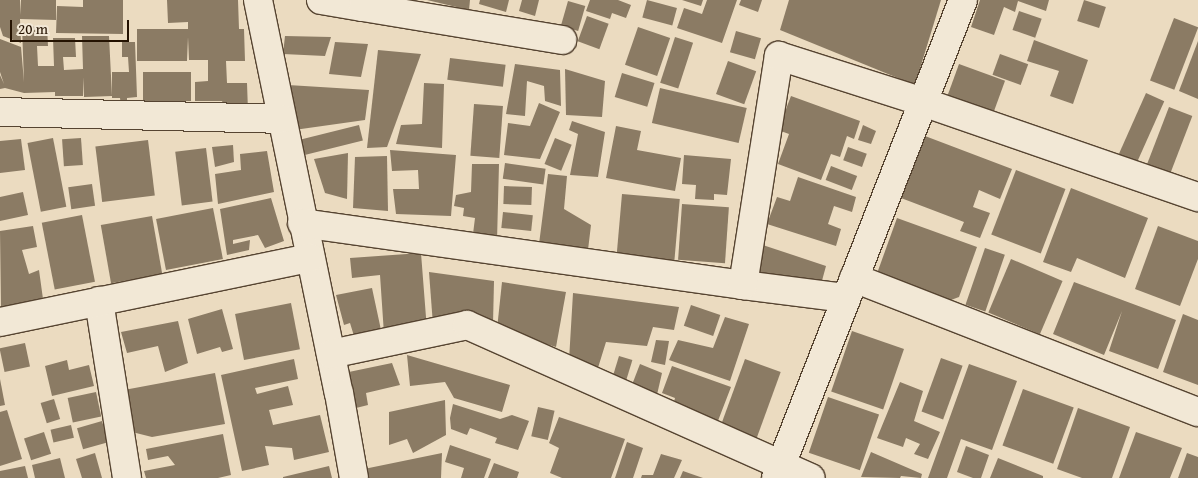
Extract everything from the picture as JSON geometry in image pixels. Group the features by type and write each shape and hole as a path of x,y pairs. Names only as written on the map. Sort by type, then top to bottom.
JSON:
{"street":[{"path":"258,0 354,478"},
{"path":"321,0 364,4 562,40"},
{"path":"778,472 963,0"},
{"path":"743,285 778,56 923,102 1198,196"},
{"path":"0,112 281,119"},
{"path":"302,223 743,285 850,288 1198,412"},
{"path":"0,322 310,258"},
{"path":"99,301 127,478"},
{"path":"330,354 466,325 778,472 810,478"}],"building":[{"path":"0,0 20,0 21,15 21,0 56,0 56,20 20,19 21,43 3,36 0,27"},
{"path":"83,0 123,0 123,34 56,33 57,6 83,7"},
{"path":"167,0 238,0 239,29 244,29 245,61 226,61 227,83 247,83 248,111 226,111 222,101 195,101 195,82 208,81 208,60 189,60 188,37 187,61 137,61 137,29 188,29 188,22 168,23"},
{"path":"427,0 470,0 469,10"},
{"path":"480,0 509,0 506,12 479,4"},
{"path":"522,0 539,0 535,16 519,11"},
{"path":"590,0 618,0 631,5 626,18 612,13 610,19 586,11"},
{"path":"647,0 677,8 672,25 642,17"},
{"path":"682,0 703,0 701,6"},
{"path":"707,0 737,0 722,43 677,28 684,8 702,14"},
{"path":"741,0 762,0 758,12 739,5"},
{"path":"789,0 941,0 915,85 780,30"},
{"path":"980,0 1049,0 1046,11 1018,1 1015,12 1004,7 994,35 971,27"},
{"path":"1084,0 1106,7 1099,28 1077,21"},
{"path":"568,1 585,6 578,31 561,26"},
{"path":"1019,11 1042,19 1035,38 1012,30"},
{"path":"587,16 609,24 599,49 578,41"},
{"path":"1174,18 1198,27 1174,90 1150,81"},
{"path":"47,26 48,46 37,46 38,66 54,66 53,38 75,38 76,57 63,57 64,70 83,69 82,36 109,36 112,96 84,97 84,77 83,96 55,96 55,92 24,93 5,88 0,89 0,75 4,84 0,72 0,39 21,47 24,82 22,27"},
{"path":"638,27 670,38 657,76 625,65"},
{"path":"736,31 761,38 755,59 730,52"},
{"path":"285,36 331,37 325,56 283,54"},
{"path":"675,37 693,43 678,89 660,83"},
{"path":"1034,40 1088,60 1073,104 1050,96 1059,71 1027,61"},
{"path":"1198,41 1198,99 1179,91"},
{"path":"122,42 135,42 137,97 127,98 127,105 121,106 120,98 112,98 112,72 129,72 128,57 122,57"},
{"path":"335,42 368,44 361,77 329,74"},
{"path":"378,50 421,54 387,147 367,148"},
{"path":"1000,54 1028,64 1021,85 992,75"},
{"path":"450,58 506,65 503,87 447,80"},
{"path":"728,61 756,71 744,104 716,94"},
{"path":"515,64 560,70 561,106 545,101 544,86 527,81 525,116 506,114"},
{"path":"959,64 1005,81 992,116 946,100"},
{"path":"565,69 605,81 602,117 566,115"},
{"path":"143,72 191,72 191,101 143,101"},
{"path":"622,73 655,83 647,107 615,97"},
{"path":"424,83 444,84 442,148 396,144 401,125 422,124"},
{"path":"288,85 369,90 365,120 294,130"},
{"path":"660,88 747,108 739,143 652,123"},
{"path":"1146,93 1164,101 1136,165 1118,157"},
{"path":"791,96 860,121 854,139 847,136 840,157 831,154 821,180 778,164 789,134 778,130"},
{"path":"539,103 560,112 540,159 504,155 508,123 530,126"},
{"path":"474,104 503,106 499,158 470,156"},
{"path":"1169,107 1192,116 1168,179 1145,170"},
{"path":"572,121 605,132 598,177 570,175 578,134 569,130"},
{"path":"359,125 363,141 305,155 301,140"},
{"path":"863,125 876,131 871,144 858,140"},
{"path":"616,126 641,131 637,150 681,158 675,191 606,178"},
{"path":"925,136 1012,169 1000,199 979,190 973,207 990,213 980,238 960,231 964,222 901,198"},
{"path":"53,138 66,207 41,212 27,143"},
{"path":"81,138 83,165 64,166 62,139"},
{"path":"555,138 572,145 561,171 545,164"},
{"path":"21,139 25,170 0,173 0,141"},
{"path":"148,140 155,196 102,202 95,146"},
{"path":"233,145 234,162 215,167 212,147"},
{"path":"848,147 867,154 862,167 843,160"},
{"path":"206,148 213,202 182,205 175,152"},
{"path":"390,150 456,155 451,216 396,214 393,189 419,189 418,170 392,171"},
{"path":"267,151 274,192 218,204 215,174 241,170 240,154"},
{"path":"348,153 347,199 325,193 314,159"},
{"path":"684,155 731,159 727,195 714,194 714,200 695,199 696,185 682,184"},
{"path":"387,156 388,211 353,208 355,157"},
{"path":"505,163 546,169 543,185 503,179"},
{"path":"472,164 499,164 497,241 473,234 475,218 463,216 464,208 454,206 456,195 471,192"},
{"path":"831,166 857,176 852,190 826,180"},
{"path":"1016,170 1065,189 1041,253 991,234"},
{"path":"548,174 567,176 564,209 591,225 588,250 539,244"},
{"path":"798,177 856,197 852,212 834,206 828,224 841,229 836,246 767,224 777,197 790,201"},
{"path":"92,184 95,206 71,209 68,187"},
{"path":"504,186 532,187 531,205 503,204"},
{"path":"1071,188 1148,218 1125,278 1077,258 1071,272 1043,262"},
{"path":"23,192 28,215 0,221 0,197"},
{"path":"622,194 680,199 674,262 617,257"},
{"path":"271,198 284,241 265,248 258,235 233,240 233,244 250,240 249,250 227,255 220,209"},
{"path":"682,204 729,207 725,263 678,260"},
{"path":"213,208 223,259 166,270 156,219"},
{"path":"503,212 533,215 531,231 501,228"},
{"path":"82,215 95,282 55,290 42,223"},
{"path":"152,216 162,274 111,283 101,225"},
{"path":"897,218 977,247 959,297 943,303 875,279"},
{"path":"33,226 37,247 22,250 29,274 39,270 43,299 1,307 0,231"},
{"path":"1158,226 1198,241 1198,259 1180,306 1135,289"},
{"path":"757,243 826,266 820,288 751,276"},
{"path":"985,248 1005,255 985,312 965,305"},
{"path":"421,253 427,330 384,334 380,275 352,278 350,258"},
{"path":"1011,259 1063,281 1040,334 988,312"},
{"path":"429,272 494,281 493,324 433,325"},
{"path":"502,282 566,292 556,347 497,329"},
{"path":"1074,282 1176,320 1158,369 1109,351 1122,311 1104,355 1053,334"},
{"path":"372,288 381,330 354,336 350,323 344,325 336,295"},
{"path":"573,293 679,307 674,330 653,327 647,346 606,342 597,371 569,360"},
{"path":"291,303 300,349 244,360 235,314"},
{"path":"691,305 720,315 713,336 684,326"},
{"path":"222,309 233,349 222,352 220,347 197,354 188,319"},
{"path":"1183,314 1198,320 1198,385 1163,372"},
{"path":"725,317 749,324 730,381 669,360 678,340 713,348"},
{"path":"178,321 188,363 165,372 158,346 127,353 121,332"},
{"path":"852,331 904,349 883,409 831,392"},
{"path":"656,340 669,341 665,365 651,362"},
{"path":"25,343 30,366 5,372 0,348"},
{"path":"407,355 510,385 502,412 454,398 445,382 410,386"},
{"path":"619,356 632,360 624,388 611,384"},
{"path":"941,358 963,366 943,419 922,412"},
{"path":"294,359 298,379 255,388 257,394 288,386 293,405 269,410 273,425 320,415 329,452 294,460 292,448 265,446 269,465 242,471 221,375"},
{"path":"745,359 781,372 755,442 719,429"},
{"path":"67,360 69,370 89,365 94,386 52,396 45,366"},
{"path":"392,363 400,385 366,393 368,405 352,409 344,373"},
{"path":"640,364 662,373 656,399 630,390"},
{"path":"969,364 1017,381 992,450 961,439 947,478 928,478"},
{"path":"672,366 731,387 716,426 672,410 675,398 662,393"},
{"path":"215,373 225,424 152,437 132,432 124,390"},
{"path":"0,379 5,405 0,406"},
{"path":"900,382 923,391 914,421 940,432 928,459 914,454 920,444 906,438 903,447 877,438"},
{"path":"1023,389 1074,407 1053,464 1002,445"},
{"path":"96,392 101,416 73,422 68,398"},
{"path":"828,397 879,415 860,470 809,453"},
{"path":"54,399 60,419 47,423 41,403"},
{"path":"445,400 446,435 413,453 407,439 389,445 389,412"},
{"path":"453,404 500,419 512,415 529,421 518,450 495,443 497,438 470,428 467,435 451,429 450,418"},
{"path":"538,407 555,411 548,440 531,436"},
{"path":"1078,408 1130,427 1112,478 1082,478 1057,469"},
{"path":"7,410 22,459 0,466 0,412"},
{"path":"559,417 625,439 611,478 562,478 550,473 559,448 549,443"},
{"path":"102,421 108,442 83,449 77,428"},
{"path":"71,425 74,438 53,442 51,430"},
{"path":"44,432 51,454 31,460 24,438"},
{"path":"1136,432 1182,448 1170,478 1119,478"},
{"path":"223,434 231,475 218,478 146,478 144,471 175,465 168,456 148,460 146,449"},
{"path":"627,442 643,448 633,478 615,478"},
{"path":"450,445 491,459 484,478 461,478 464,468 445,462"},
{"path":"966,446 989,455 981,478 973,478 957,472"},
{"path":"871,452 922,474 921,478 901,476 900,478 861,477"},
{"path":"95,453 102,478 82,478 76,459"},
{"path":"442,453 441,478 366,478 364,469"},
{"path":"1187,453 1198,457 1198,478 1178,478"},
{"path":"661,454 682,460 674,478 641,478 642,475 653,475"},
{"path":"60,458 65,478 35,478 32,465"},
{"path":"998,458 1043,476 1043,478 990,478"},
{"path":"494,463 519,472 517,478 488,478"},
{"path":"25,466 28,478 0,478 0,471"},
{"path":"329,466 332,478 283,478 283,477"},
{"path":"683,471 703,478 680,478"}]}
